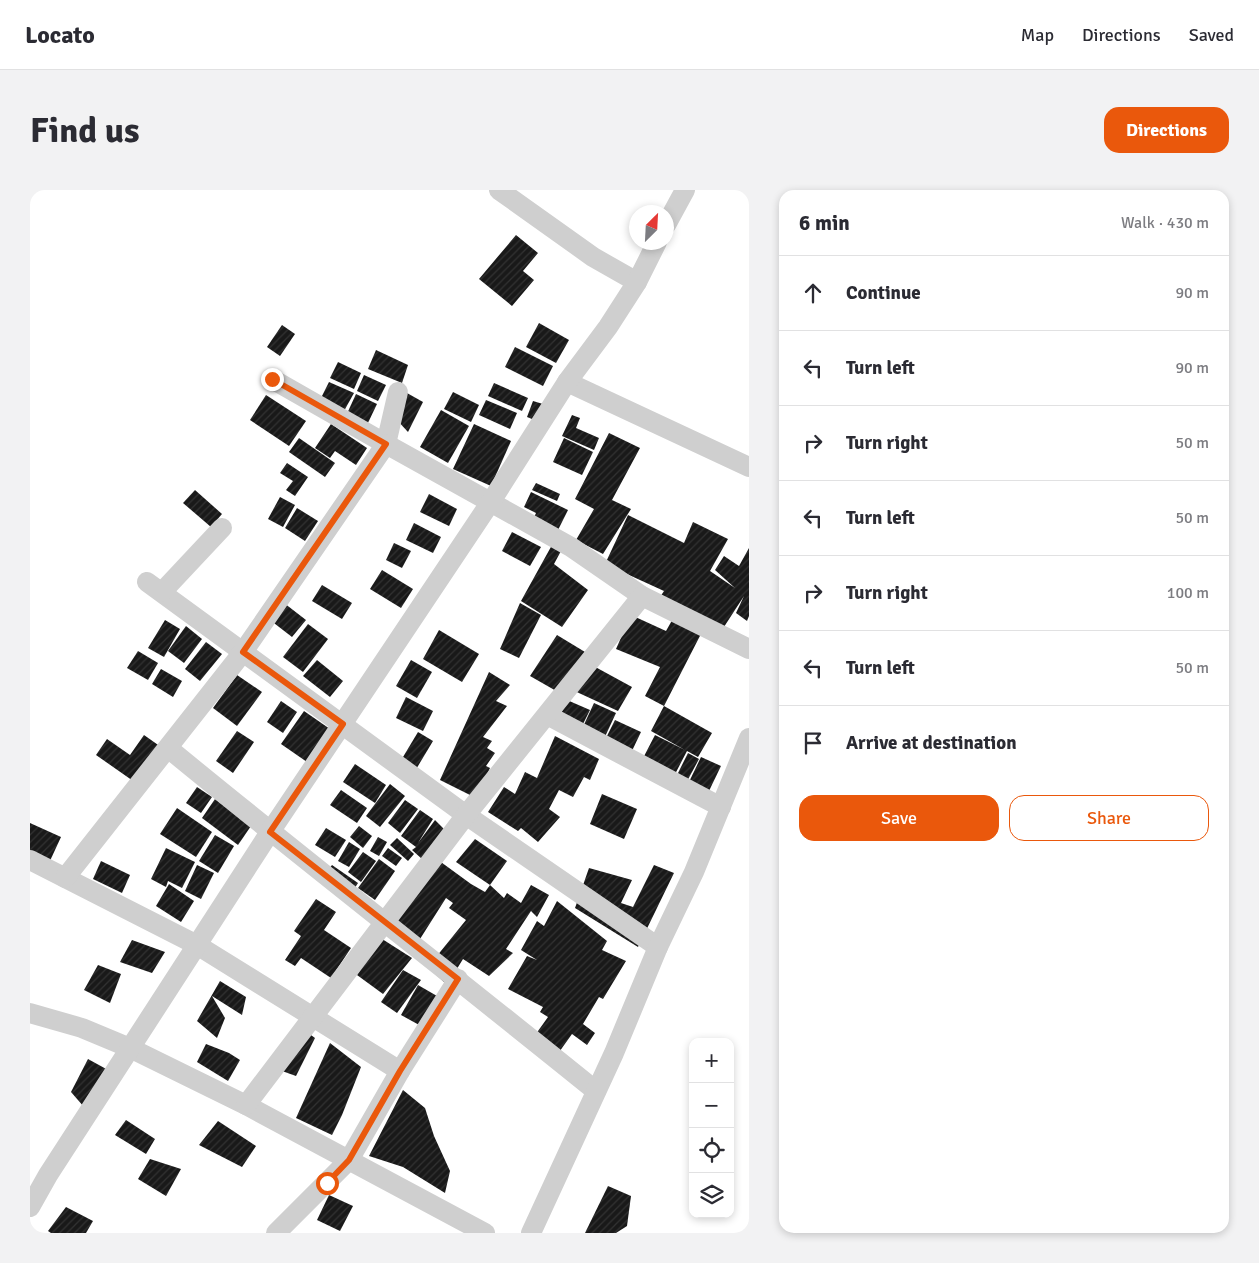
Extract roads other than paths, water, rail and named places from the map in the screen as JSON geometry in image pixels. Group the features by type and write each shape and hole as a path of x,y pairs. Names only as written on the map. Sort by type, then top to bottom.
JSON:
{"street":[{"path":"499,190 593,258 637,282"},
{"path":"674,210 685,190"},
{"path":"30,1207 48,1175 270,832 490,503 567,382 608,327 637,282 653,250"},
{"path":"272,379 571,547 642,596 749,649"},
{"path":"567,382 749,466"},
{"path":"65,878 243,652 386,444 398,392"},
{"path":"222,528 154,587 466,814 658,947"},
{"path":"246,1105 466,814 642,596"},
{"path":"547,715 721,807"},
{"path":"531,1233 614,1053 658,947 694,872 749,738"},
{"path":"168,748 270,832 386,921 596,1091"},
{"path":"30,860 197,945 400,1071"},
{"path":"276,1233 349,1160 400,1071 458,979"},
{"path":"30,1013 82,1028 130,1048 246,1105 485,1233"}]}
